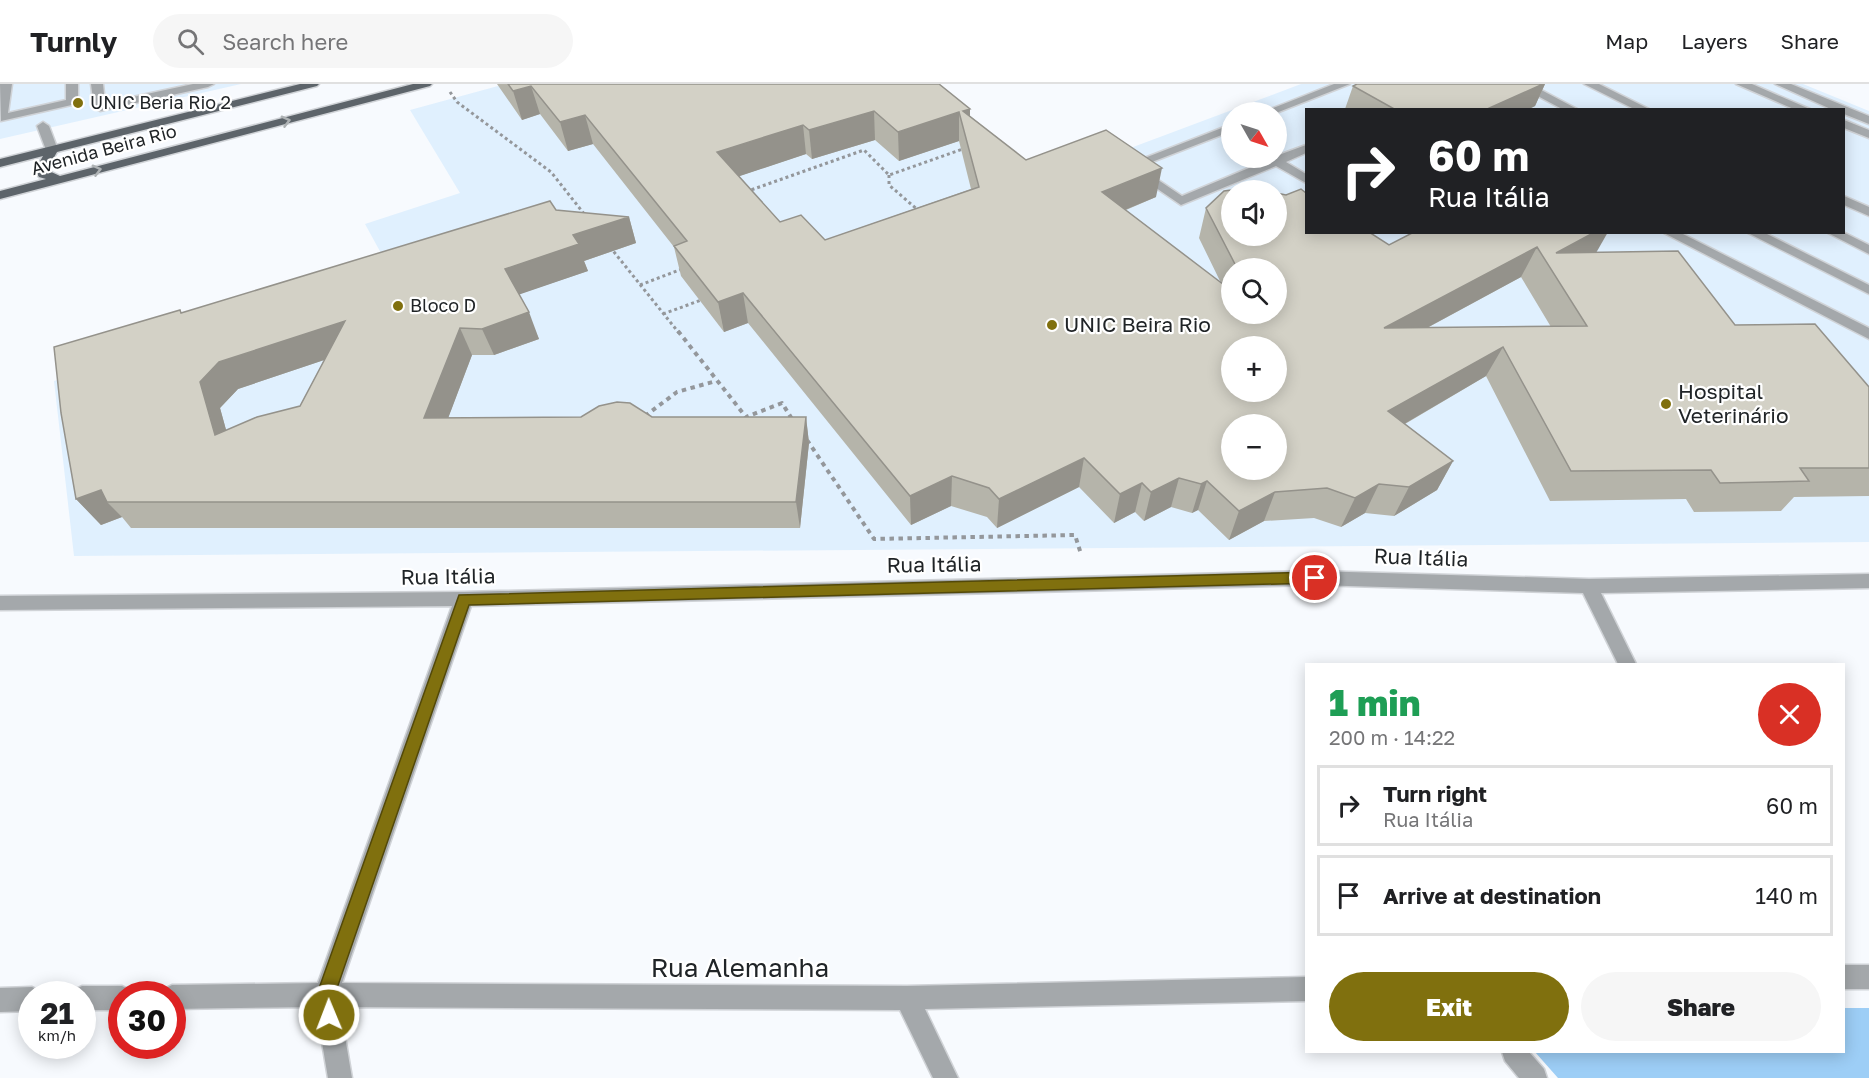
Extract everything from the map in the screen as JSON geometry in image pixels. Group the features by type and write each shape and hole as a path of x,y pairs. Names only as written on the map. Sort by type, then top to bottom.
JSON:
{"main road":[{"name":"Avenida Beira Rio","path":"0,163 282,87 313,84"},
{"name":"Avenida Beira Rio","path":"0,195 426,84"},
{"path":"52,150 41,170 43,174 60,180"}],"street":[{"path":"6,84 1,118 42,118 72,102 72,84"},
{"path":"97,84 100,108 208,84"},
{"path":"1287,105 1344,84"},
{"path":"1521,84 1570,108"},
{"path":"1590,84 1642,108"},
{"path":"1742,84 1802,108"},
{"path":"1782,84 1840,108"},
{"path":"1845,110 1869,120"},
{"path":"42,118 52,150"},
{"path":"1845,124 1869,134"},
{"path":"1221,133 1130,166 1181,201 1255,168"},
{"path":"1287,155 1305,149"},
{"path":"1287,167 1305,178"},
{"path":"1845,200 1869,212"},
{"path":"1672,234 1869,334"},
{"path":"1756,234 1869,290"},
{"path":"1837,234 1869,250"},
{"name":"Rua Itália","path":"0,603 464,599 1315,578 1589,586 1869,581"},
{"path":"1589,586 1627,663"},
{"path":"340,1078 326,994 464,599"},
{"path":"1845,977 1869,977"},
{"name":"Rua Alemanha","path":"186,997 326,994 907,998 1305,989"},
{"path":"907,998 946,1078"},
{"path":"0,1000 18,999"},
{"path":"1515,1053 1535,1078"}],"path":[{"path":"445,84 457,102 515,142 551,172 588,218"},
{"path":"889,175 967,147"},
{"path":"756,199 748,191 864,150 889,175 889,185 927,217"},
{"path":"609,245 746,417 782,403 795,422"},
{"path":"640,285 682,269"},
{"path":"663,314 707,298"},
{"path":"638,423 660,401 681,389 716,381"},
{"path":"801,432 874,539 1075,535 1091,584"}],"shaded area":[{"name":"UNIC Beria Rio 2","path":"0,84 241,84 0,139"},
{"name":"UNIC Beira Rio","path":"922,84 1045,180 1221,114 1221,168 1287,168 1287,102 1253,102 1301,84 1803,84 1869,111 1869,542 74,556 54,381 393,275 365,224 460,193 410,110 498,86"},
{"path":"1845,1008 1869,1008 1869,1078 1558,1078 1536,1053 1845,1053"}],"building":[{"path":"508,84 939,84 970,109 963,111 1026,160 1106,130 1162,168 1102,192 1221,283 1221,324 1287,324 1287,258 1232,258 1226,246 1287,246 1287,195 1301,189 1305,192 1305,234 1372,234 1389,245 1410,234 1591,234 1556,253 1678,251 1735,325 1815,324 1869,387 1869,468 1800,468 1809,481 1720,483 1711,470 1571,471 1503,347 1388,411 1453,461 1409,487 1379,484 1355,498 1327,488 1275,492 1239,511 1207,481 1201,484 1179,478 1151,492 1142,483 1120,494 1084,458 999,499 989,488 952,476 910,496 743,293 718,302 674,246 687,241 585,115 560,122 531,86 513,91","holes":["874,111 898,132 959,112 979,187 825,240 801,215 780,222 717,152 803,125 809,130","1537,247 1587,326 1384,328"]},
{"path":"1357,84 1543,84 1489,108 1392,108 1353,86"},
{"path":"1221,194 1221,237 1206,208"},
{"path":"550,201 556,210 629,217 573,235 579,244 505,269 529,312 482,329 460,328 424,418 581,417 599,406 617,402 630,403 652,417 806,417 796,502 107,502 101,490 76,499 61,413 54,347 180,310 181,313","holes":["345,321 300,406 257,417 215,435 200,382 219,362"]}],"place":[{"name":"UNIC Beria Rio 2","path":"78,103"},
{"name":"Bloco D","path":"398,306"},
{"name":"UNIC Beira Rio","path":"1052,325"},
{"name":"Hospital Veterinário","path":"1666,404"}],"route":[{"path":"329,1015 326,994 464,599 1315,578"}]}
